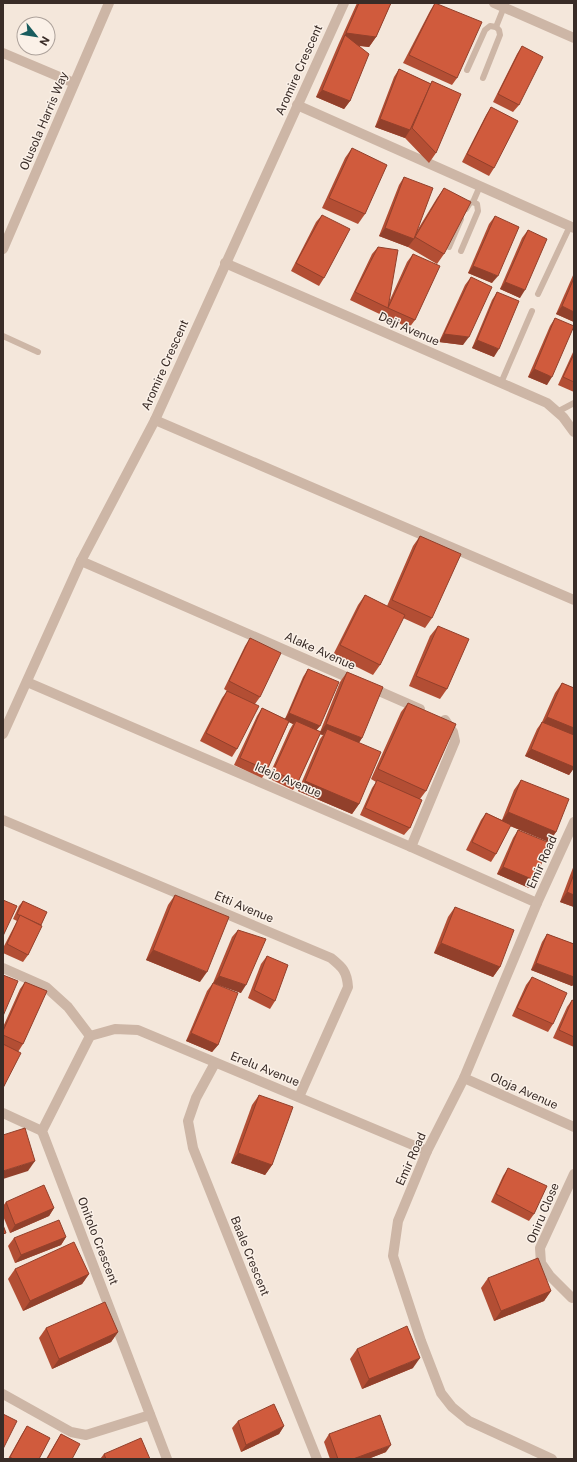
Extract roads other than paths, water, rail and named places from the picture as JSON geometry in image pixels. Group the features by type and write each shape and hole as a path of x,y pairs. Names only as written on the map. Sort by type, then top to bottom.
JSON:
{"street":[{"name":"Olusola Harris Way","path":"3,249 109,3"},
{"name":"Aromire Crescent","path":"3,734 81,561 154,420 344,3"},
{"path":"494,3 574,38"},
{"path":"3,53 74,83"},
{"path":"297,105 572,227"},
{"name":"Deji Avenue","path":"225,263 547,403 563,417 574,432"},
{"path":"154,420 573,597"},
{"name":"Alake Avenue","path":"81,561 444,719 453,732 455,741 411,847"},
{"name":"Idejo Avenue","path":"27,682 411,847 537,903"},
{"name":"Etti Avenue","path":"3,820 330,958 343,968 347,978 348,987 299,1097"},
{"name":"Emir Road","path":"552,1459 537,1456 469,1421 452,1408 441,1393 421,1341 393,1256 398,1221 427,1151 464,1078 537,903 574,824"},
{"path":"3,968 46,987 68,1007 90,1036 42,1131 3,1113"},
{"name":"Erelu Avenue","path":"90,1036 115,1029 138,1030 427,1151"},
{"name":"Baale Crescent","path":"215,1063 196,1098 188,1122 193,1148 317,1459"},
{"name":"Oloja Avenue","path":"464,1078 574,1127"},
{"name":"Onitolo Crescent","path":"42,1131 167,1459"},
{"name":"Oniru Close","path":"572,1298 550,1276 541,1263 540,1248 574,1174"},
{"path":"3,1394 71,1432 86,1435 150,1415"}],"lane":[{"path":"496,27 504,8"},
{"path":"466,70 485,30 490,26 496,27 499,30 500,35 483,78"},
{"path":"449,247 467,207 470,203 474,202 480,186"},
{"path":"461,251 478,211 477,204 474,202"},
{"path":"538,294 572,227"},
{"path":"500,383 532,311"},
{"path":"3,336 38,352"},
{"path":"557,412 574,403"}]}
